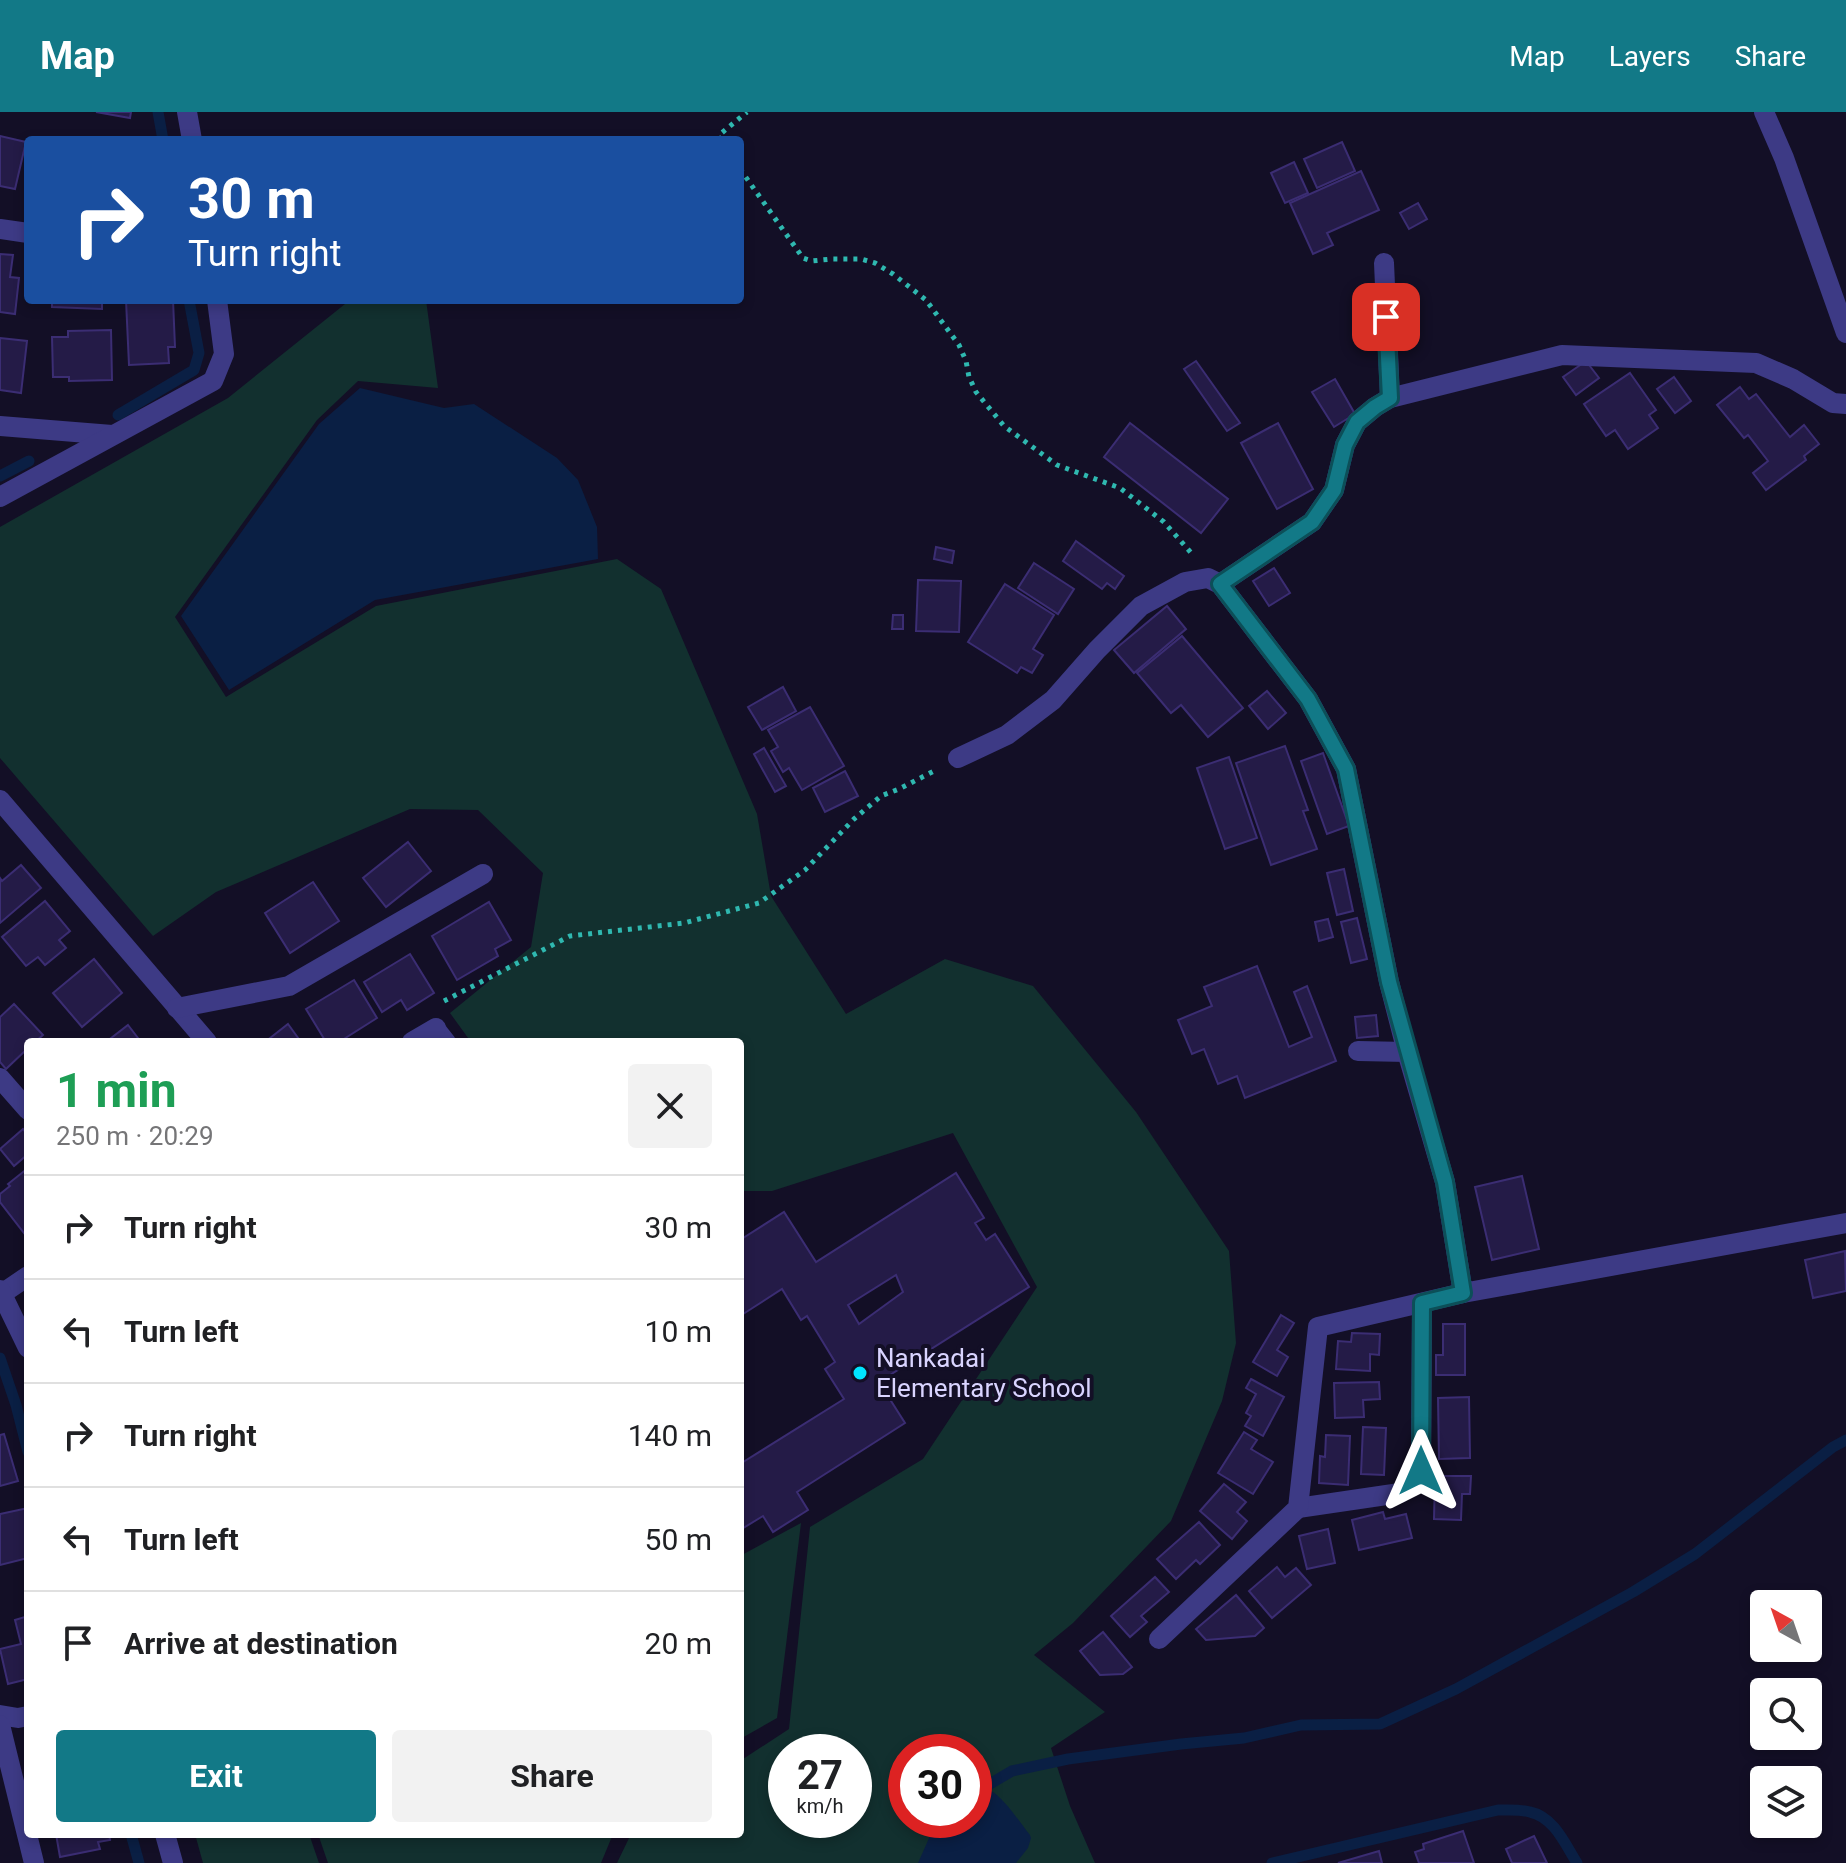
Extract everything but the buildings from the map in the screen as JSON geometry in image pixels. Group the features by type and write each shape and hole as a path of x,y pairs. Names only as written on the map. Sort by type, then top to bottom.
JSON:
{"street":[{"path":"187,112 191,136"},
{"path":"1764,112 1784,158 1846,333"},
{"path":"0,229 24,232"},
{"path":"1384,263 1390,398"},
{"path":"0,497 213,381 224,354 218,304"},
{"path":"958,758 1007,735 1053,700 1141,606 1185,582 1214,581 1312,522 1334,490 1345,445 1357,422 1390,398 1562,355 1756,363 1793,379 1833,403 1846,404"},
{"path":"0,426 112,435"},
{"path":"1214,581 1308,699 1346,769 1389,982 1445,1182 1463,1293"},
{"path":"0,800 203,1038"},
{"path":"177,1008 289,986 483,874"},
{"path":"1358,1051 1407,1052"},
{"path":"0,1078 24,1105"},
{"path":"1298,1508 1318,1327 1463,1293 1846,1223"},
{"path":"24,1278 1,1292 24,1340"},
{"path":"1159,1639 1298,1508 1400,1493 1421,1471 1422,1303"},
{"path":"0,1715 24,1717"},
{"path":"0,1725 24,1822"},
{"path":"28,1838 34,1863"},
{"path":"166,1838 173,1863"}],"path":[{"path":"718,136 747,112"},
{"path":"744,175 803,258 812,261 861,259 893,274 926,300 959,345 976,392 1004,426 1057,465 1120,488 1164,522 1214,581"},
{"path":"441,1035 443,1001 570,936 684,923 759,903 805,870 881,796 958,758"}],"green space":[{"path":"345,304 427,304 438,388 358,381 317,420 175,617 226,697 376,606 617,559 661,589 757,814 771,896 846,1014 945,959 1033,986 1136,1112 1229,1251 1236,1343 1222,1401 1171,1521 1073,1623 1034,1655 1105,1712 1051,1748 1070,1806 1095,1863 617,1863 629,1838 744,1838 744,1758 768,1743 768,1838 872,1838 872,1734 781,1734 789,1729 810,1527 923,1459 1037,1287 953,1133 772,1191 744,1191 744,1038 468,1038 450,1013 531,947 543,873 478,810 410,809 216,892 153,936 0,758 0,527 228,398"},
{"path":"801,1523 777,1718 744,1737 744,1554"},
{"path":"196,1838 310,1838 319,1863 203,1863"},
{"path":"319,1838 611,1838 601,1863 328,1863"}],"water":[{"path":"360,388 444,408 474,404 557,458 578,480 597,527 598,559 375,600 229,690 181,616 319,424"},
{"path":"992,1792 1006,1804 1031,1838 1028,1848 1016,1863 918,1863 929,1838 992,1838"}],"waterway":[{"path":"158,112 162,136"},
{"path":"118,415 194,370 199,353 190,304"},
{"path":"0,476 29,461"},
{"path":"0,1358 24,1436"},
{"path":"992,1783 1012,1771 1068,1759 1244,1738 1301,1725 1380,1724 1456,1689 1633,1592 1695,1554 1846,1440"},
{"path":"1272,1863 1498,1810 1522,1810 1546,1819 1577,1863"},
{"path":"132,1838 139,1863"}],"place":[{"name":"Nankadai Elementary School","path":"860,1373"}],"route":[{"path":"1386,317 1390,398 1357,422 1345,445 1334,490 1312,522 1220,584 1308,699 1346,769 1389,982 1445,1182 1463,1293 1422,1303 1421,1471"}]}
